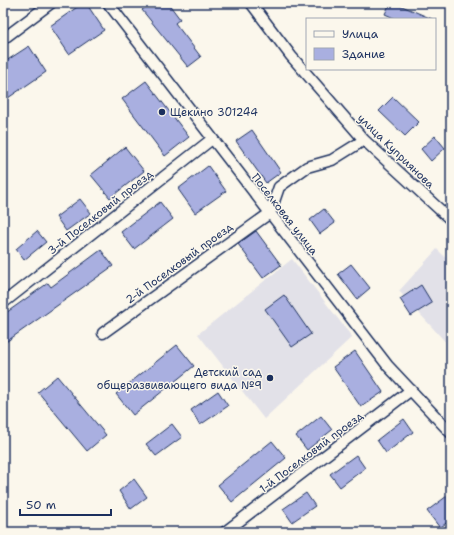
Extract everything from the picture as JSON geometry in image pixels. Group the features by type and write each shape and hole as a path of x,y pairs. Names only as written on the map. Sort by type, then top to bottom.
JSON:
{"street":[{"path":"3,40 51,3"},
{"name":"Поселковая улица","path":"108,3 388,366 451,433"},
{"name":"улица Куприянова","path":"251,3 290,56 364,140 451,220"},
{"name":"3-й Поселковый проезд","path":"3,304 212,139"},
{"path":"270,213 279,187 307,167 332,160 364,140"},
{"name":"2-й Поселковый проезд","path":"103,333 270,213"},
{"name":"1-й Поселковый проезд","path":"225,532 410,390"}],"shaded area":[{"path":"437,249 451,263 451,348 399,291"},
{"name":"Детский сад общеразвивающего вида №9","path":"292,259 352,337 264,419 198,334"}],"building":[{"path":"83,3 86,3 104,30 69,54 50,26"},
{"path":"150,3 168,3 180,19 175,23 201,57 188,67 142,10"},
{"path":"390,3 395,3 430,18 394,18 385,14"},
{"path":"29,46 46,72 8,98 3,91 3,63"},
{"path":"146,81 189,137 165,156 122,99"},
{"path":"393,97 419,122 405,136 379,111"},
{"path":"252,130 281,172 266,183 236,141"},
{"path":"435,136 445,148 431,161 421,149"},
{"path":"125,147 144,171 110,198 91,175"},
{"path":"208,166 226,191 195,213 178,189"},
{"path":"80,199 91,213 66,231 56,217"},
{"path":"160,202 173,219 134,249 121,232"},
{"path":"324,209 335,223 320,234 310,220"},
{"path":"37,231 46,242 24,260 16,249"},
{"path":"256,231 281,265 263,278 238,244"},
{"path":"101,250 113,266 3,344 3,315 48,283 51,287"},
{"path":"351,264 370,288 357,299 338,274"},
{"path":"421,285 432,303 411,316 400,299"},
{"path":"284,295 311,334 292,347 265,309"},
{"path":"177,345 194,366 133,415 116,394"},
{"path":"355,351 383,392 361,407 333,367"},
{"path":"57,376 106,435 87,451 38,392"},
{"path":"218,391 228,406 200,425 191,410"},
{"path":"321,416 332,430 307,450 296,436"},
{"path":"404,419 413,432 386,453 377,440"},
{"path":"172,424 182,437 156,456 146,444"},
{"path":"272,441 286,458 232,502 218,485"},
{"path":"356,455 365,468 340,487 330,474"},
{"path":"134,479 147,497 131,509 119,491"},
{"path":"306,493 315,506 292,522 283,509"},
{"path":"451,493 451,519 440,528 427,511"}],"place":[{"name":"Щекино 301244","path":"162,112"},
{"name":"Детский сад общеразвивающего вида №9","path":"270,378"}]}
